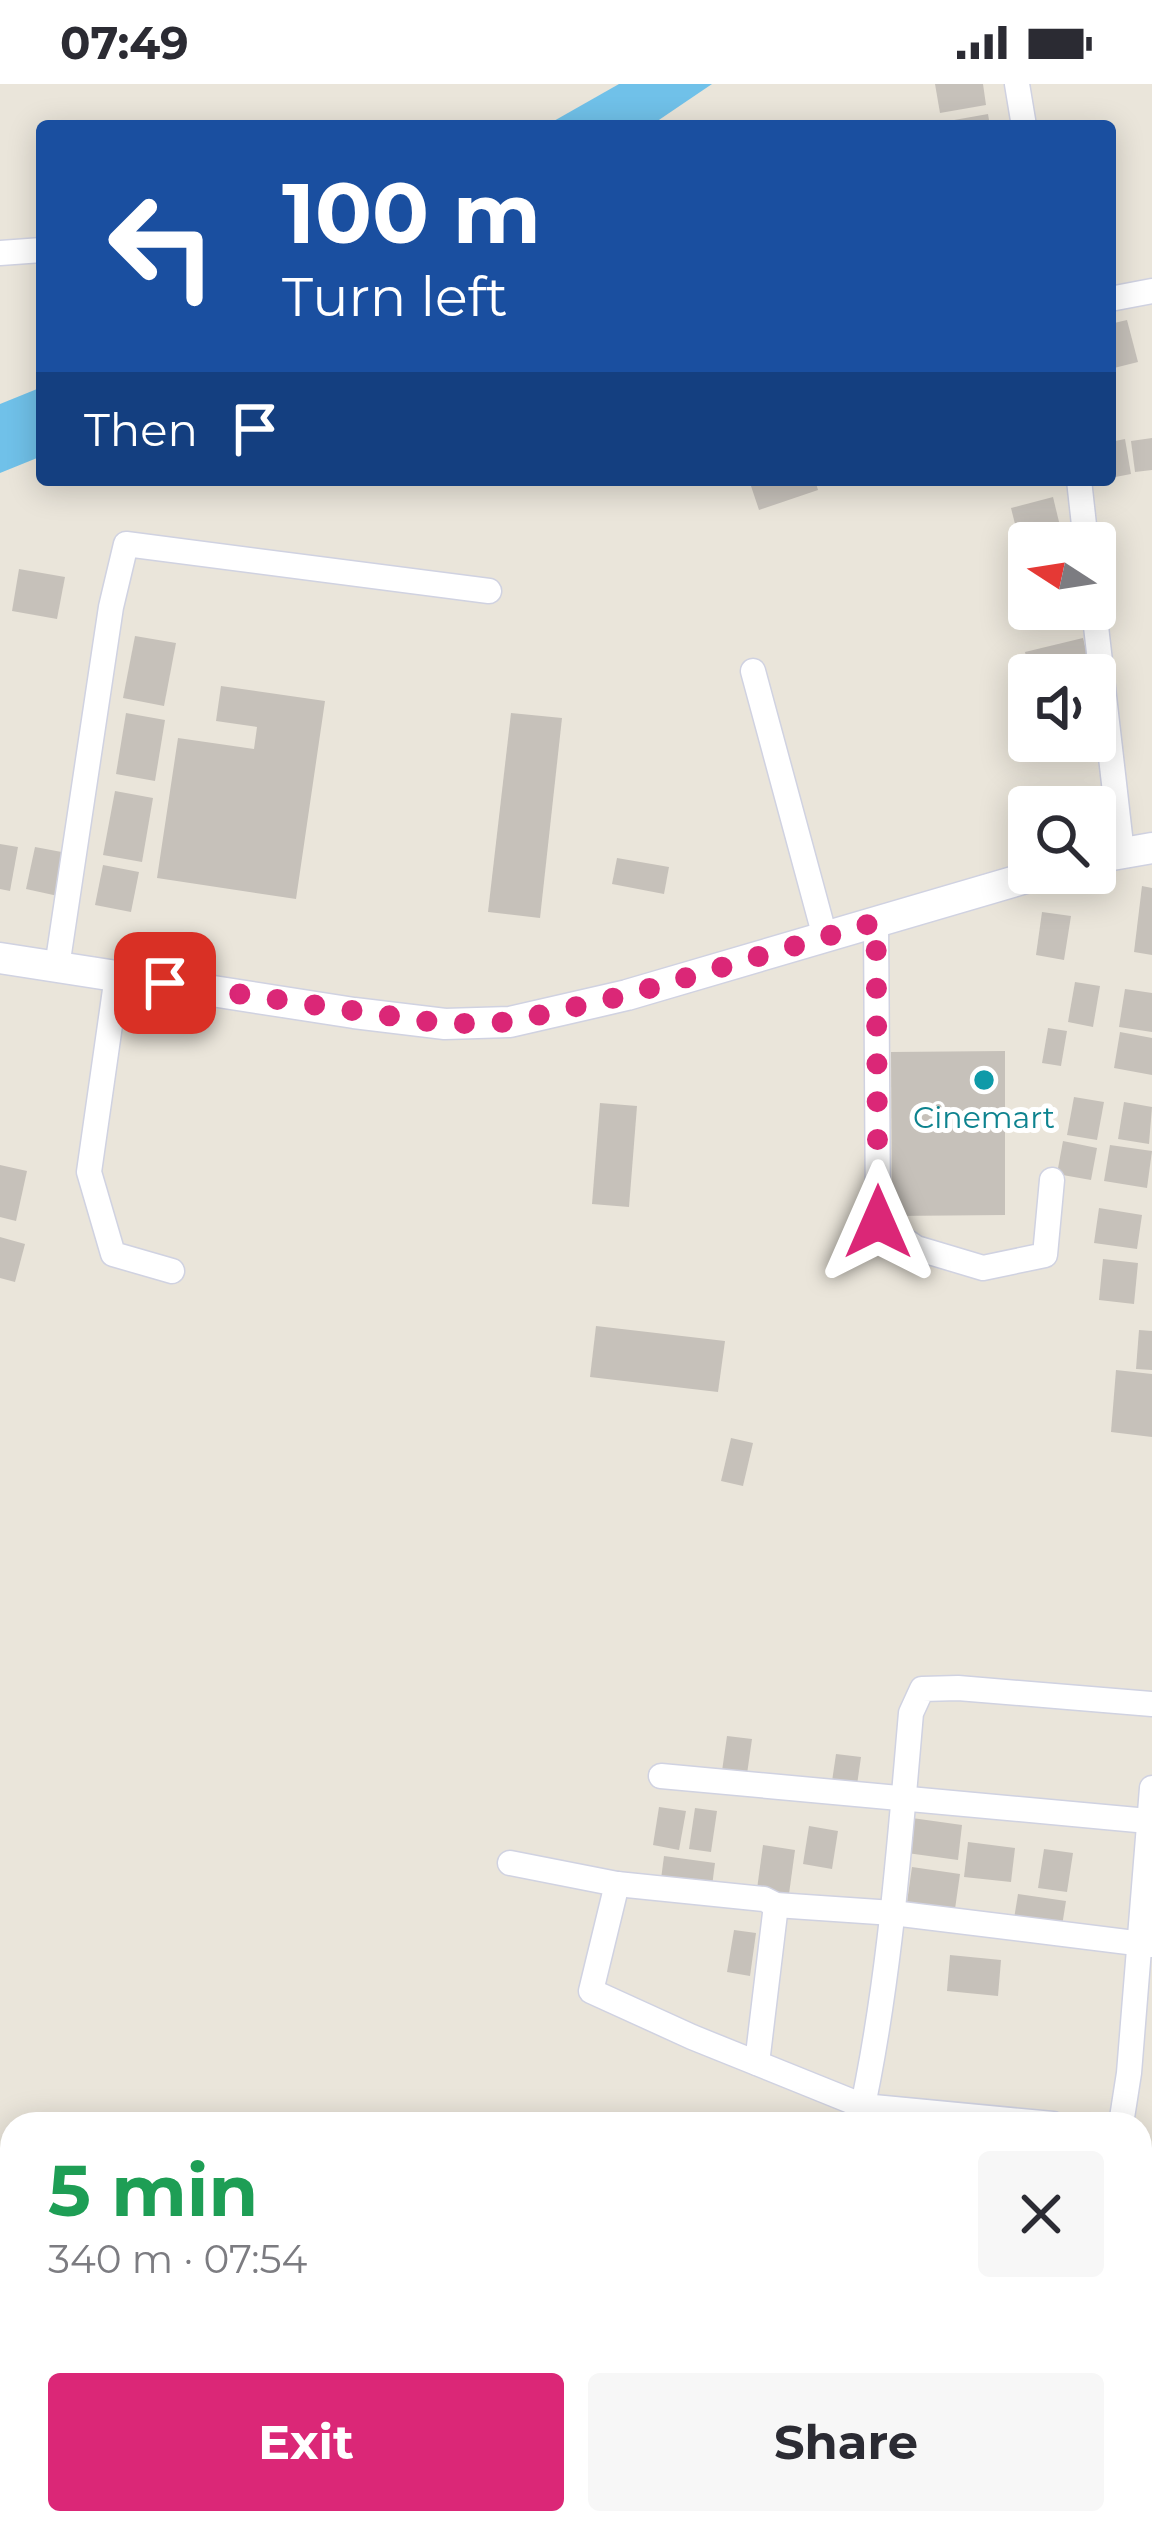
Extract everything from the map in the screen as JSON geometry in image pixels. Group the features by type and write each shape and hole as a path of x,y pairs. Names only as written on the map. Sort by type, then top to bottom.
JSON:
{"street":[{"path":"1017,84 1023,120"},
{"path":"0,254 36,251"},
{"path":"1116,298 1152,291"},
{"path":"1079,486 1083,522"},
{"path":"57,967 111,607 126,544 489,591"},
{"path":"1096,630 1123,853"},
{"path":"753,671 825,937"},
{"path":"0,958 354,1013 445,1024 509,1022 627,995 1008,883"},
{"path":"876,922 878,1222 916,1247 982,1268 1046,1255 1052,1180"},
{"path":"117,976 89,1172 113,1254 172,1271"},
{"path":"862,2112 878,2032 893,1912 911,1713 922,1689 1152,1704"},
{"path":"661,1776 1148,1821"},
{"path":"1125,2112 1141,2073 1152,1788"},
{"path":"510,1863 617,1884 764,1899 776,1905 893,1912 1145,1944"},
{"path":"617,1884 591,1991 757,2063 855,2112"},
{"path":"757,2063 776,1905"}],"water":[{"path":"619,84 712,84 659,120 556,120"},
{"path":"36,389 36,458 0,473 0,404"}],"building":[{"path":"935,84 983,84 986,105 940,113"},
{"path":"988,114 989,120 954,120"},
{"path":"1127,320 1138,362 1116,368 1116,323"},
{"path":"1152,438 1152,470 1135,472 1131,441"},
{"path":"1125,439 1131,474 1116,477 1116,441"},
{"path":"751,486 817,486 818,490 759,510"},
{"path":"1053,497 1059,522 1014,522 1011,508"},
{"path":"19,569 65,577 57,619 12,611"},
{"path":"135,636 176,643 164,706 123,698"},
{"path":"1083,638 1087,654 1026,654"},
{"path":"221,686 325,701 296,899 157,878 178,738 254,749 257,727 216,721"},
{"path":"126,713 165,720 155,781 116,774"},
{"path":"511,713 562,718 540,918 488,912"},
{"path":"115,791 153,798 142,862 103,855"},
{"path":"0,844 18,847 10,891 0,889"},
{"path":"35,847 67,853 58,896 26,889"},
{"path":"617,858 669,867 664,894 612,884"},
{"path":"103,865 139,872 131,912 95,905"},
{"path":"1142,886 1152,888 1152,955 1134,952"},
{"path":"1042,912 1071,916 1064,960 1036,955"},
{"path":"1075,982 1100,986 1093,1027 1068,1022"},
{"path":"1125,989 1152,993 1152,1032 1119,1027"},
{"path":"1048,1028 1067,1031 1061,1066 1042,1063"},
{"path":"1120,1032 1152,1038 1152,1075 1114,1068"},
{"path":"1005,1051 1005,1215 892,1216 891,1052"},
{"path":"1074,1097 1104,1102 1097,1140 1067,1135"},
{"path":"1124,1102 1152,1107 1149,1144 1118,1139"},
{"path":"600,1103 637,1106 629,1207 592,1204"},
{"path":"1063,1141 1097,1148 1091,1180 1057,1174"},
{"path":"1110,1145 1152,1151 1147,1188 1104,1181"},
{"path":"0,1165 27,1171 16,1221 0,1217"},
{"path":"1099,1208 1142,1215 1137,1249 1094,1243"},
{"path":"0,1237 25,1244 15,1282 0,1278"},
{"path":"1103,1259 1138,1263 1134,1304 1099,1300"},
{"path":"596,1326 725,1341 718,1392 590,1377"},
{"path":"1139,1330 1152,1331 1152,1370 1136,1369"},
{"path":"1116,1370 1152,1374 1152,1437 1111,1432"},
{"path":"731,1438 753,1443 743,1486 721,1481"},
{"path":"727,1736 752,1739 746,1781 721,1778"},
{"path":"836,1754 861,1757 855,1799 830,1795"},
{"path":"659,1807 686,1811 679,1850 653,1845"},
{"path":"695,1808 717,1811 711,1852 689,1849"},
{"path":"912,1818 962,1825 958,1860 907,1853"},
{"path":"809,1826 838,1831 832,1869 803,1864"},
{"path":"968,1842 1015,1848 1011,1882 964,1877"},
{"path":"763,1845 795,1850 789,1894 757,1889"},
{"path":"1044,1849 1073,1853 1067,1892 1038,1888"},
{"path":"664,1856 715,1863 712,1886 661,1879"},
{"path":"912,1867 960,1874 955,1909 907,1902"},
{"path":"1018,1894 1066,1901 1061,1932 1013,1925"},
{"path":"734,1930 756,1933 750,1976 727,1972"},
{"path":"950,1955 1001,1960 998,1996 947,1991"}],"place":[{"name":"Cinemart","path":"984,1080"}],"route":[{"path":"165,983 445,1024 509,1022 627,995 876,922 878,1222"}]}
